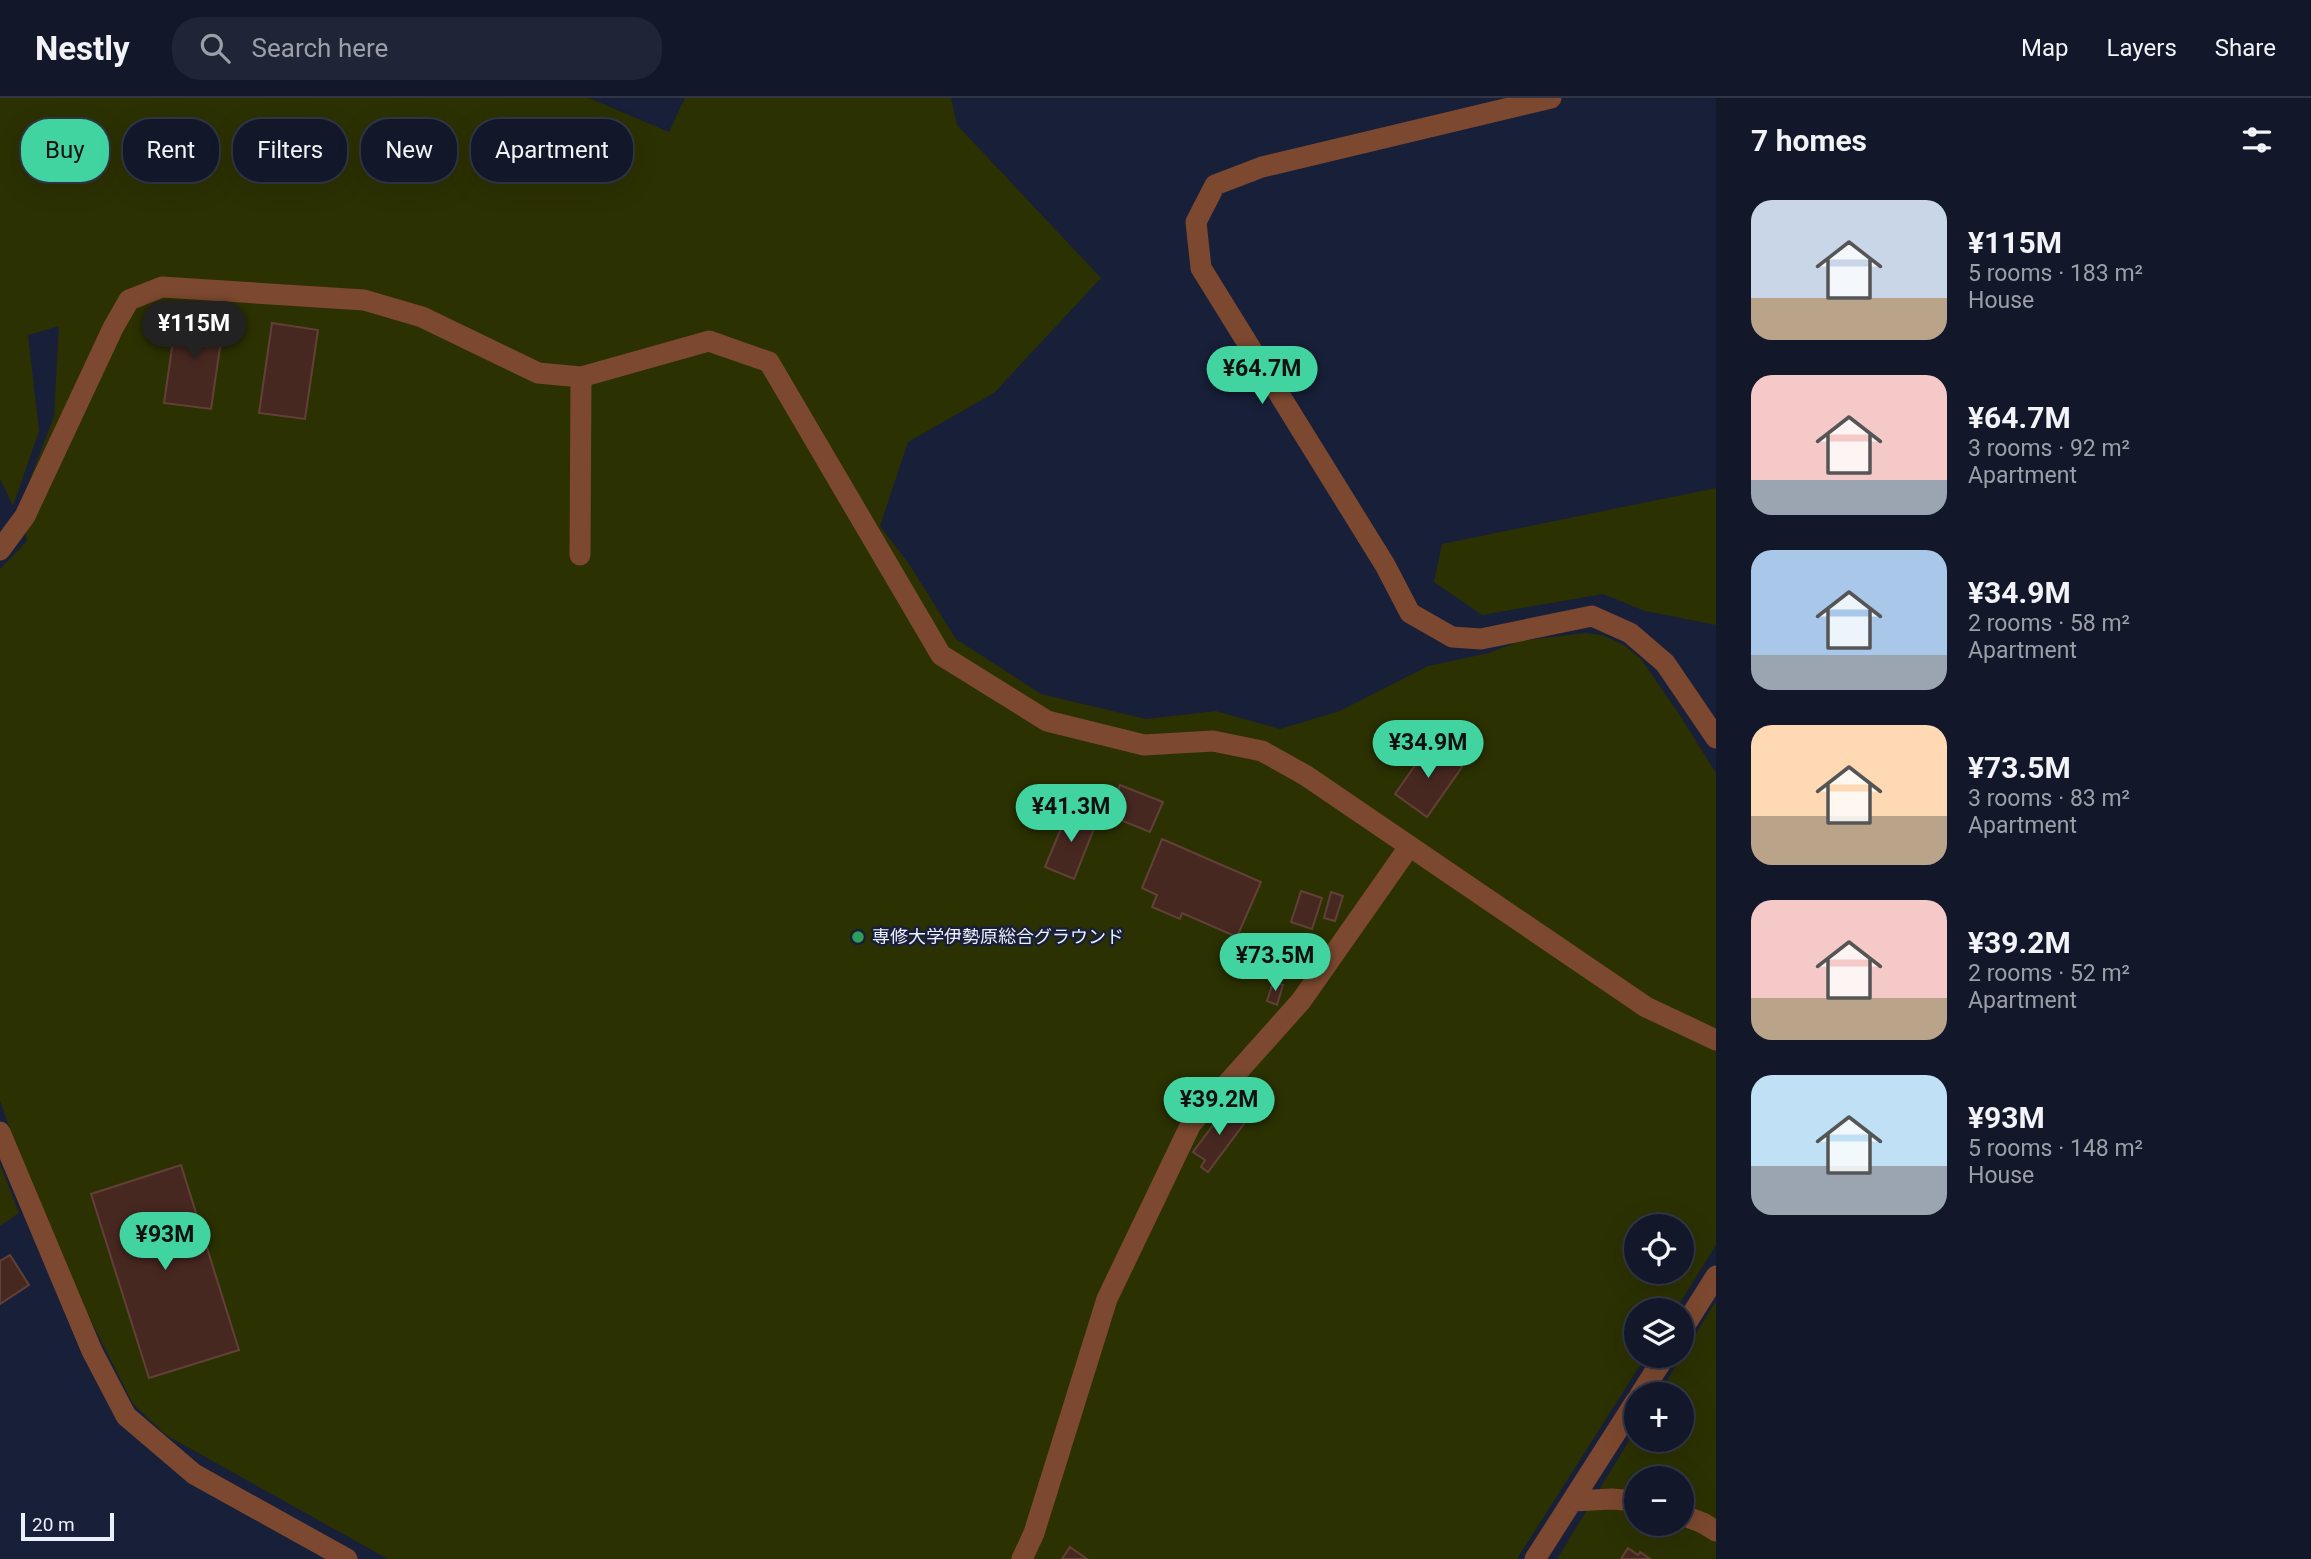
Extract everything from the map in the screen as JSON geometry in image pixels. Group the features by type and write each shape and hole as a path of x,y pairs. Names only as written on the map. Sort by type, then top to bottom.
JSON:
{"street":[{"path":"1551,98 1262,167 1215,185 1196,222 1200,268 1385,565 1410,613 1452,637 1481,639 1592,616 1630,633 1665,663 1716,738"},
{"path":"0,550 25,516 113,328 129,300 162,287 364,300 422,317 538,373 582,377 709,341 769,362 942,655 1047,721 1144,746 1213,741 1262,751 1305,775 1646,1007 1716,1040"},
{"path":"580,555 582,377"},
{"path":"1022,1559 1034,1533 1107,1299 1191,1124 1301,1001 1409,847"},
{"path":"0,1132 92,1351 126,1416 194,1474 347,1559"},
{"path":"1694,1311 1716,1276"},
{"path":"1535,1559 1624,1420"},
{"path":"1573,1501 1624,1500"},
{"path":"1694,1520 1716,1531"}],"green space":[{"name":"専修大学伊勢原総合グラウンド","path":"0,98 589,98 669,132 685,98 951,98 957,125 1101,278 994,393 908,442 880,526 909,564 956,639 1041,694 1146,719 1216,711 1280,729 1340,711 1428,666 1489,653 1520,641 1585,633 1602,635 1624,645 1641,659 1716,773 1716,1245 1694,1280 1694,1214 1624,1214 1624,1284 1692,1284 1683,1298 1624,1298 1624,1368 1638,1368 1629,1382 1624,1382 1624,1391 1517,1559 388,1559 166,1435 133,1404 90,1319 33,1193 0,1101 0,569 27,541 20,506 54,416 59,326 28,335 39,431 13,506 0,479"},
{"path":"1716,488 1716,625 1645,611 1603,594 1482,615 1434,582 1442,544"},
{"path":"0,1164 19,1213 0,1226"},
{"path":"1716,1301 1716,1559 1557,1559 1624,1449 1624,1452 1694,1452 1694,1382 1666,1382 1675,1368 1694,1368 1694,1337"}],"building":[{"path":"177,313 224,320 211,409 164,403"},
{"path":"272,323 318,330 305,419 259,413"},
{"path":"1430,744 1462,767 1427,817 1395,794"},
{"path":"1120,785 1163,802 1150,832 1108,815"},
{"path":"1069,809 1097,821 1074,879 1045,867"},
{"path":"1162,839 1261,882 1237,937 1182,913 1180,919 1152,907 1157,895 1142,888"},
{"path":"1301,891 1322,898 1312,929 1291,922"},
{"path":"1331,892 1343,896 1335,921 1324,918"},
{"path":"1280,959 1288,961 1284,976 1276,974"},
{"path":"1273,982 1283,985 1277,1005 1267,1001"},
{"path":"1223,1104 1246,1121 1208,1172 1201,1167 1205,1160 1193,1152 1219,1117 1215,1114"},
{"path":"181,1165 239,1350 149,1378 91,1194"},
{"path":"10,1255 29,1285 0,1304 0,1261"},
{"path":"1070,1547 1087,1559 1062,1559"},
{"path":"1628,1548 1638,1555 1640,1552 1650,1559 1621,1559"}],"place":[{"name":"専修大学伊勢原総合グラウンド","path":"858,937"}]}
